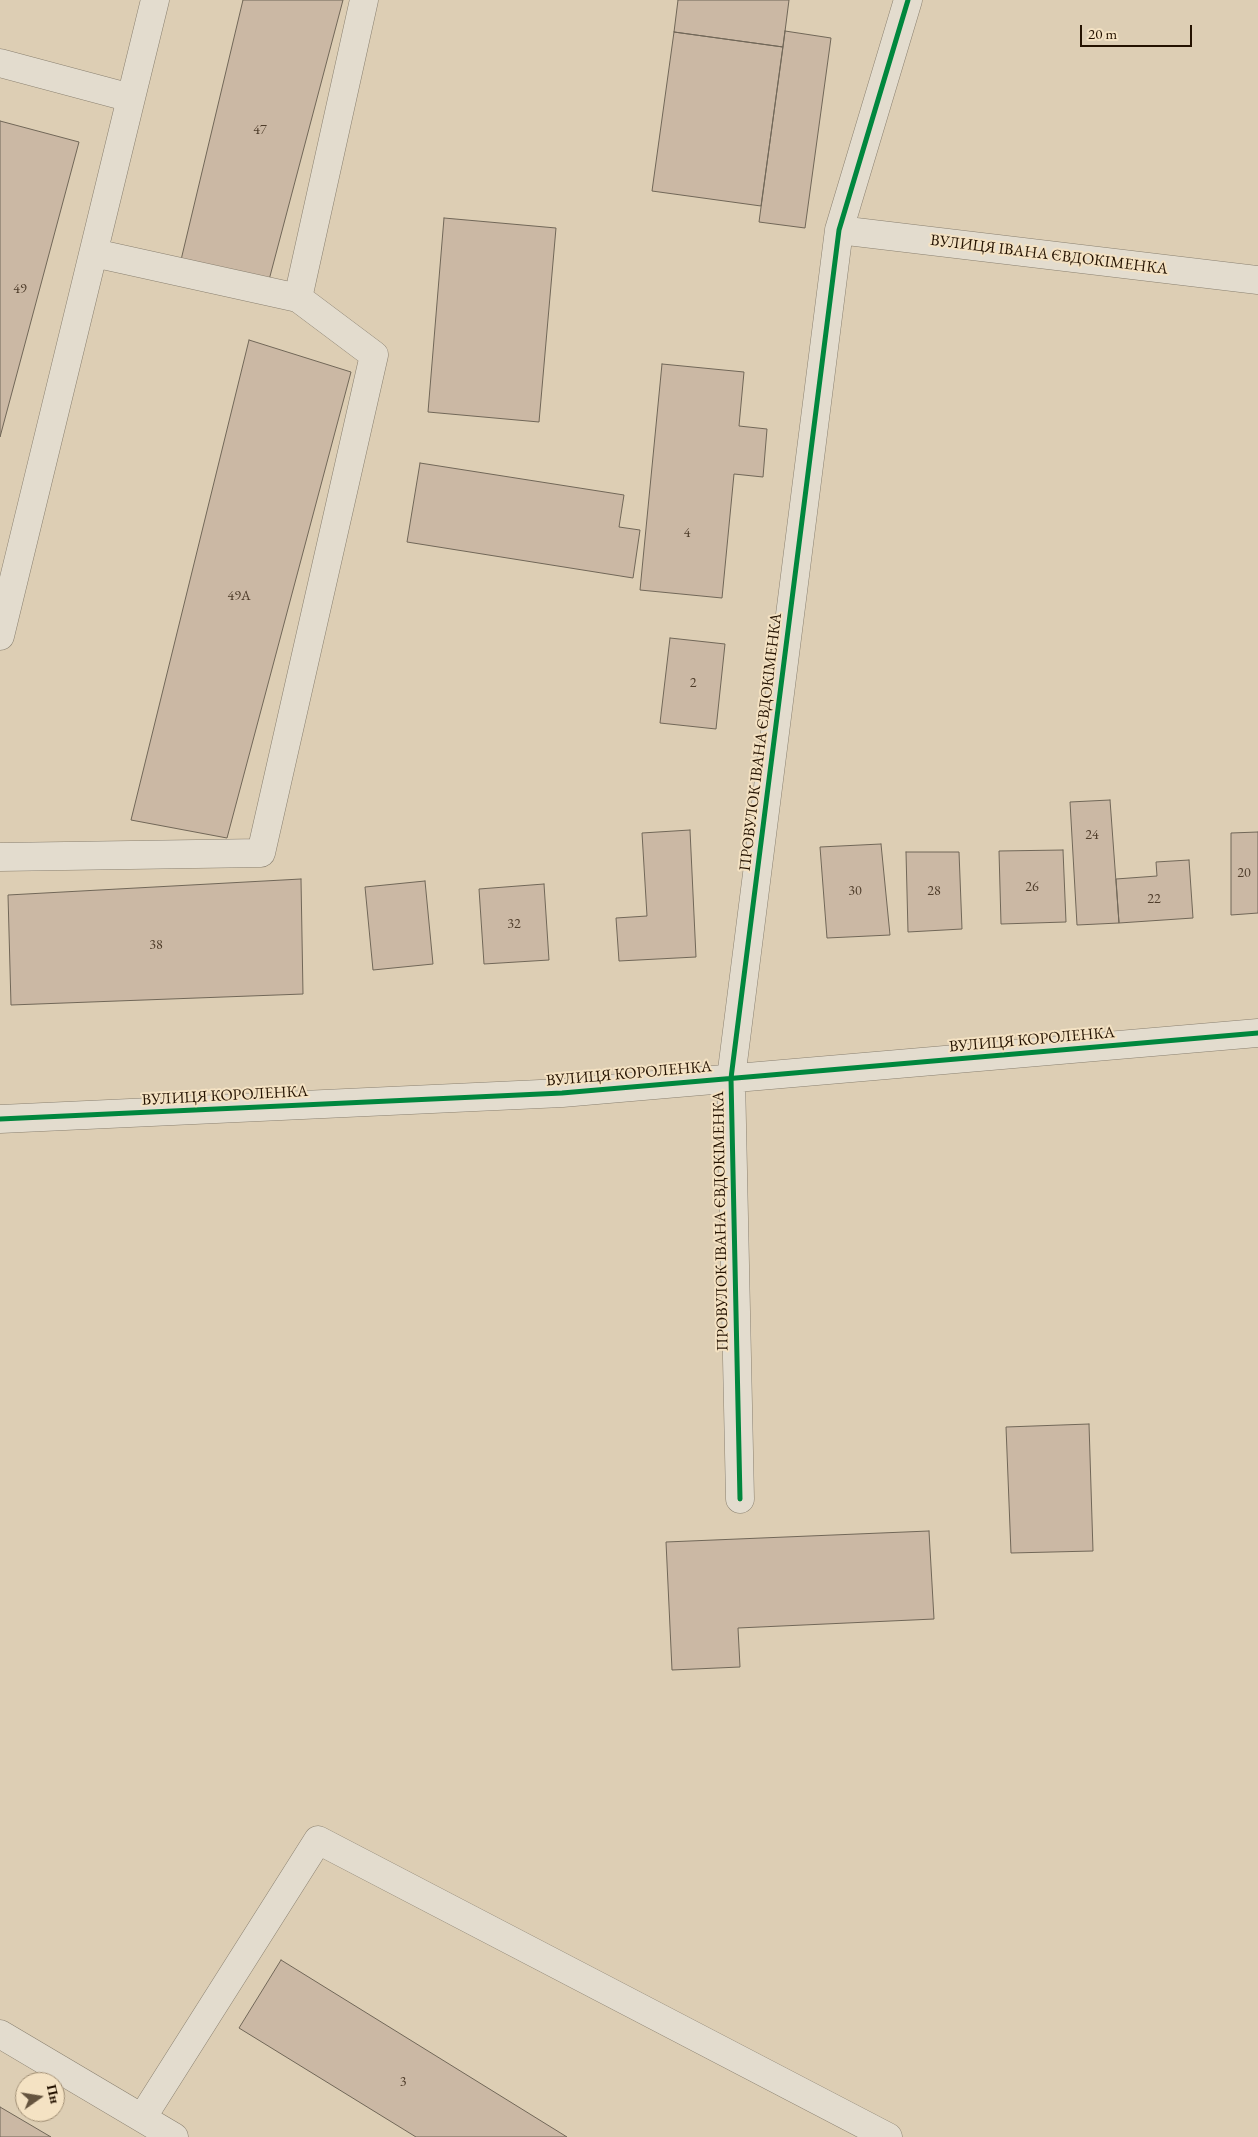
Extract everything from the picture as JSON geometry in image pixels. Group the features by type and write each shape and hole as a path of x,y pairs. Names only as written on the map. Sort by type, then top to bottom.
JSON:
{"street":[{"path":"0,636 155,0"},
{"path":"298,298 364,0"},
{"name":"ПРОВУЛОК ІВАНА ЄВДОКІМЕНКА","path":"740,1499 731,1078 839,230 908,0"},
{"path":"0,64 131,98"},
{"name":"ВУЛИЦЯ ІВАНА ЄВДОКІМЕНКА","path":"839,230 1258,280"},
{"path":"0,856 261,853 374,356 298,298 94,253"},
{"name":"ВУЛИЦЯ КОРОЛЕНКА","path":"0,1119 562,1093 1258,1033"},
{"path":"142,2118 318,1840 888,2137"},
{"path":"0,2034 174,2137"}],"building":[{"path":"243,0 343,0 269,280 181,260"},
{"path":"678,0 789,0 783,47 674,32"},
{"path":"785,31 831,38 805,228 759,222"},
{"path":"674,32 783,47 761,206 652,191"},
{"path":"0,121 79,142 0,437"},
{"path":"444,218 556,228 539,422 428,412"},
{"path":"249,340 351,372 227,838 131,820"},
{"path":"662,364 744,372 739,426 767,429 763,477 734,474 722,598 640,590"},
{"path":"420,463 624,495 619,527 640,530 633,578 407,542"},
{"path":"670,638 725,644 716,729 660,723"},
{"path":"1110,800 1119,923 1077,925 1070,802"},
{"path":"690,830 696,957 619,961 616,918 647,916 642,833"},
{"path":"1258,832 1258,913 1231,915 1231,833"},
{"path":"881,844 890,935 827,938 820,847"},
{"path":"1063,850 1066,922 1001,924 999,851"},
{"path":"906,852 959,852 962,929 908,932"},
{"path":"1189,860 1193,918 1119,923 1116,879 1157,876 1156,862"},
{"path":"301,879 303,994 11,1005 8,895"},
{"path":"425,881 433,964 373,970 365,887"},
{"path":"544,884 549,960 484,964 479,889"},
{"path":"1089,1424 1093,1551 1011,1553 1006,1427"},
{"path":"929,1531 934,1619 738,1628 740,1667 672,1670 666,1542"},
{"path":"281,1960 567,2137 416,2137 239,2028"},
{"path":"0,2107 15,2116 15,2122 26,2122 51,2137 0,2137"}],"cycle path":[{"path":"740,1499 731,1078 839,230 908,0"},
{"path":"0,1119 562,1093 1258,1033"}]}
